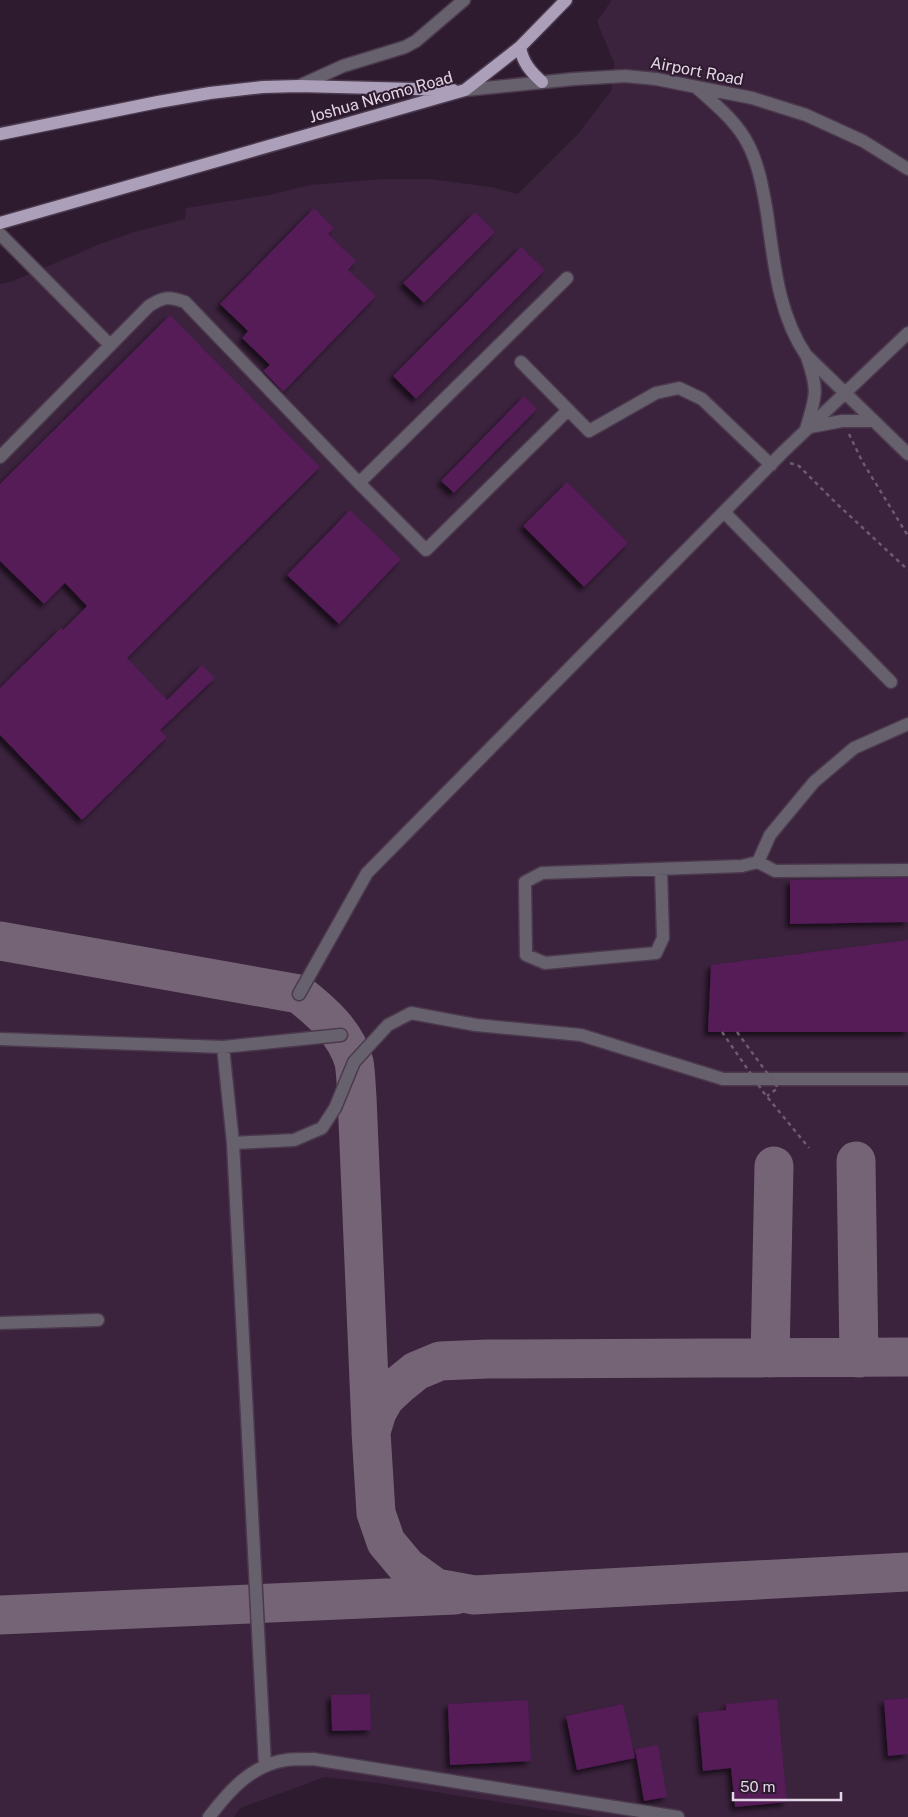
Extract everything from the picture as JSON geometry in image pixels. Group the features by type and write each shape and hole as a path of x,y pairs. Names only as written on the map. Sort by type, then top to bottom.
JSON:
{"main road":[{"path":"465,90 520,47 566,0"},
{"path":"520,47 522,59 542,82"},
{"name":"Joshua Nkomo Road","path":"0,134 210,93 263,87 299,86 465,90"},
{"name":"Joshua Nkomo Road","path":"0,223 465,90"}],"street":[{"path":"299,86 343,66 405,47 416,41 464,0"},
{"name":"Airport Road","path":"465,90 574,79 639,76 752,98 806,115 863,141 908,169"},
{"path":"697,88 731,119 748,144 760,177 778,284 785,310 795,338 806,355 815,380 816,396 808,430"},
{"path":"0,234 110,345"},
{"path":"359,483 567,278"},
{"path":"0,457 148,306 161,298 175,298 185,302 426,550 568,410"},
{"path":"299,994 367,873 771,465 908,333"},
{"path":"806,355 908,454"},
{"path":"521,362 589,431 656,393 680,388 702,399 771,465"},
{"path":"808,430 842,421 872,421"},
{"path":"724,512 891,682"},
{"path":"758,862 770,835 814,782 854,748 908,724"},
{"path":"660,868 662,938 656,953 545,963 526,956 525,882 542,873 660,868 742,866 758,862 775,871 908,870"},
{"path":"233,1143 294,1140 322,1128 335,1108 354,1062 388,1025 411,1013 476,1025 581,1036 723,1079 908,1078"},
{"path":"0,1039 224,1047 341,1035"},
{"path":"224,1047 233,1143 265,1766"},
{"path":"0,1323 98,1320"},
{"path":"209,1817 225,1797 246,1776 265,1766 286,1760 313,1759 678,1817"}],"path":[{"path":"842,421 862,461 908,536"},
{"path":"771,465 784,462 798,466 908,570"},
{"path":"722,1032 767,1096 809,1148"},
{"path":"737,1032 778,1088 767,1096"}],"shaded area":[{"path":"612,0 908,0 908,1817 594,1817 378,1783 325,1777 240,1808 234,1817 0,1817 0,284 13,281 100,244 134,232 185,219 186,208 269,195 310,185 382,179 429,179 491,187 518,194 578,134 611,91 614,63 597,21"}],"building":[{"path":"314,208 334,228 328,234 356,261 348,270 376,296 283,392 263,371 270,365 242,338 248,331 220,304"},
{"path":"475,212 495,232 424,303 403,283"},
{"path":"521,247 545,270 416,399 393,376"},
{"path":"170,315 320,467 127,658 167,700 202,665 215,678 160,730 167,737 82,820 0,735 0,688 61,628 63,630 87,606 65,583 44,604 0,561 0,484"},
{"path":"524,396 537,409 454,493 441,481"},
{"path":"567,482 628,543 584,587 523,526"},
{"path":"350,510 401,559 339,624 287,575"},
{"path":"908,878 908,922 790,924 790,880"},
{"path":"908,940 908,1032 708,1032 711,965"},
{"path":"370,1694 371,1730 332,1731 331,1695"},
{"path":"908,1698 908,1754 888,1756 884,1700"},
{"path":"777,1699 787,1802 735,1807 731,1768 703,1771 698,1713 726,1710 726,1704"},
{"path":"528,1700 531,1761 450,1765 448,1704"},
{"path":"623,1704 635,1758 577,1770 566,1716"},
{"path":"658,1745 667,1797 644,1801 635,1749"}],"taxiway":[{"path":"0,941 299,994 325,1016 339,1032 350,1051 356,1075 371,1428"},
{"path":"856,1161 859,1358"},
{"path":"770,1358 774,1166"},
{"path":"908,1357 487,1359 440,1361 416,1371 385,1398 377,1412 371,1432 376,1513 386,1542 407,1567 436,1588 474,1595 908,1572"},
{"path":"0,1615 455,1595"}]}
